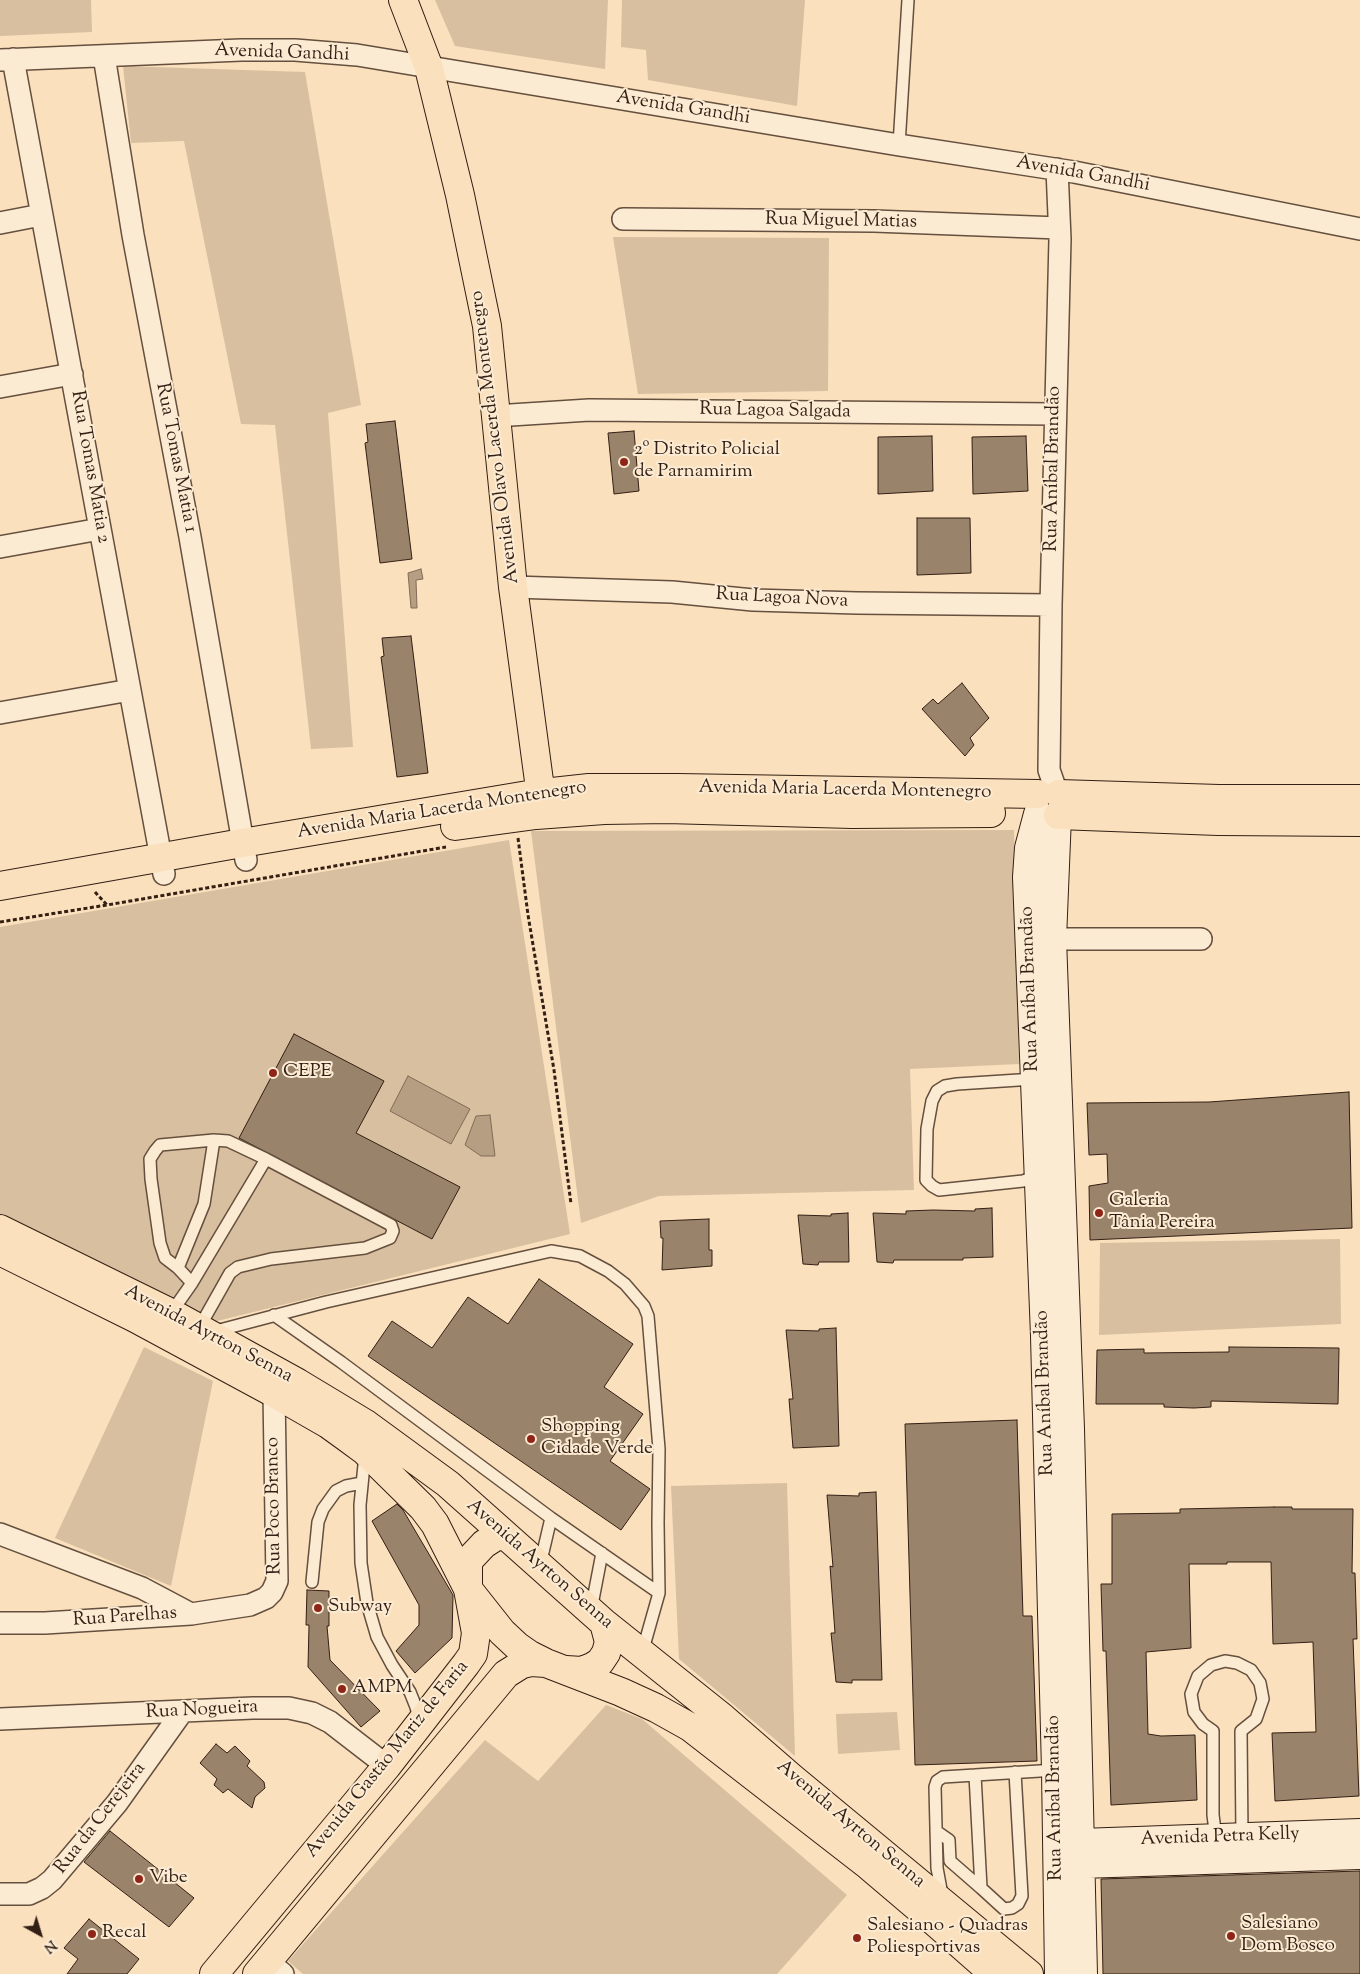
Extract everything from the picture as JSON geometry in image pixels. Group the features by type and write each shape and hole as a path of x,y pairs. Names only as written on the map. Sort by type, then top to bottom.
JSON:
{"main road":[{"name":"Avenida Olavo Lacerda Montenegro","path":"403,0 429,68 460,195 487,326 513,587 542,804"},
{"name":"Avenida Maria Lacerda Montenegro","path":"0,886 163,866 244,851 456,826 542,804 582,811 666,809 852,814 1048,800 1360,799"},
{"name":"Avenida Maria Lacerda Montenegro","path":"1048,800 1218,821 1360,822"},
{"name":"Avenida Maria Lacerda Montenegro","path":"0,901 99,896 163,866"},
{"name":"Avenida Ayrton Senna","path":"0,1230 171,1313 298,1383 366,1424 448,1484 597,1618 642,1653 1028,1974"},
{"name":"Avenida Ayrton Senna","path":"0,1251 135,1318 328,1424 365,1451 424,1508 435,1524 468,1588 502,1632 530,1656 656,1708 690,1727 869,1866 994,1974"},
{"name":"Avenida Gastão Mariz de Faria","path":"214,1974 387,1766 466,1664 472,1654 476,1633 468,1588 468,1561 484,1544 495,1537 504,1535"},
{"name":"Avenida Gastão Mariz de Faria","path":"269,1970 506,1674 522,1664 531,1662 582,1670 600,1662 606,1653 609,1642 597,1618"}],"street":[{"name":"Avenida Gandhi","path":"7,60 241,50 295,50 357,55 1133,182 1360,229"},
{"name":"Rua Tomas Matia 1","path":"104,56 132,235 190,537 244,851"},
{"name":"Rua Tomas Matia 2","path":"7,60 41,215 72,374 163,866"},
{"name":"Rua Aníbal Brandão","path":"1057,169 1060,228 1050,605 1048,800 1052,939 1059,1464 1056,1770 1059,1974"},
{"path":"0,223 41,215"},
{"name":"Rua Miguel Matias","path":"623,219 874,221 1060,228"},
{"path":"0,387 72,374"},
{"name":"Rua Lagoa Salgada","path":"495,416 589,410 1055,414"},
{"path":"0,546 100,529"},
{"name":"Rua Lagoa Nova","path":"513,587 672,592 753,600 1050,605"},
{"path":"0,712 130,690"},
{"name":"Rua Aníbal Brandão","path":"1048,800 1029,848 1027,877 1045,1336 1059,1464 1081,1853 1083,1974"},
{"path":"1052,939 1201,938"},
{"name":"Rua Poco Branco","path":"250,1605 266,1598 272,1592 277,1581 274,1393"},
{"path":"0,1534 142,1588 191,1614"},
{"name":"Rua Parelhas","path":"0,1623 45,1623 191,1614 250,1605"},
{"name":"Rua Nogueira","path":"0,1719 280,1708 312,1713 330,1722 387,1766"},
{"name":"Rua da Cerejeira","path":"0,1894 30,1894 52,1880 117,1803 182,1712"},
{"name":"Avenida Petra Kelly","path":"1081,1853 1216,1838 1360,1833"},
{"name":"Avenida Petra Kelly","path":"1081,1853 1360,1855"}],"lane":[{"path":"899,145 908,0"},
{"path":"1034,1079 958,1084 946,1086 937,1091 932,1101 927,1129 926,1180 939,1190 1023,1181 1038,1176"},
{"path":"178,1268 204,1204 214,1140"},
{"path":"192,1283 165,1258 160,1243 150,1159 160,1145 214,1140 228,1142 266,1159 391,1225 393,1230 390,1238 365,1248 271,1259 238,1267 230,1273 204,1331"},
{"path":"171,1313 192,1283 266,1159"},
{"path":"204,1331 551,1251 580,1256 608,1271 625,1284 644,1306 648,1316 659,1449 659,1593 642,1653"},
{"path":"274,1316 341,1362 551,1518 659,1593"},
{"path":"365,1451 360,1505 361,1563 367,1602 377,1636 392,1665 410,1692 420,1724"},
{"path":"312,1582 318,1522 323,1509 336,1491 346,1486 362,1483"},
{"path":"539,1566 551,1518"},
{"path":"597,1618 602,1553"},
{"path":"1216,1838 1213,1814 1213,1730 1203,1724 1194,1712 1191,1694 1198,1676 1211,1665 1225,1661 1238,1662 1251,1670 1260,1683 1263,1700 1256,1719 1241,1730 1242,1837"},
{"path":"948,1906 942,1895 939,1882 935,1786 938,1781 943,1777 1056,1770"},
{"path":"936,1831 948,1840 950,1861 1004,1909 1012,1908 1018,1904 1022,1896 1016,1772"},
{"path":"975,1775 981,1888"}],"path":[{"path":"517,837 554,1070 571,1204"},
{"path":"0,922 99,896 454,845"}],"shaded area":[{"path":"0,0 91,0 92,32 0,36"},
{"path":"435,0 608,0 605,69 455,46"},
{"path":"622,0 805,0 797,106 648,80 646,50 621,47"},
{"path":"123,66 305,72 361,405 328,413 353,747 311,749 275,425 241,424 184,141 131,143"},
{"path":"613,237 829,238 828,391 638,394"},
{"path":"421,569 423,579 416,580 417,608 411,608 408,573"},
{"path":"1014,830 1019,1064 910,1069 914,1190 659,1196 581,1223 531,831"},
{"name":"CEPE","path":"509,840 570,1234 213,1322 0,1220 0,927"},
{"path":"408,1076 470,1109 451,1144 390,1111"},
{"path":"490,1115 495,1156 481,1156 465,1145 476,1116"},
{"path":"1340,1239 1341,1324 1099,1335 1100,1243"},
{"path":"144,1347 213,1381 171,1586 55,1538"},
{"path":"787,1483 795,1756 679,1659 671,1486"},
{"path":"606,1705 642,1719 847,1895 777,1974 303,1974 288,1961 485,1740 538,1781"},
{"path":"897,1712 900,1750 838,1754 836,1714"}],"building":[{"path":"395,421 412,559 380,563 365,443 368,442 366,424"},
{"name":"2º Distrito Policial de Parnamirim","path":"634,431 639,491 614,494 608,433"},
{"path":"932,436 933,491 878,494 878,437"},
{"path":"1026,436 1028,491 973,494 972,437"},
{"path":"917,518 970,518 971,573 917,575"},
{"path":"411,636 428,773 397,777 381,657 384,656 382,638"},
{"path":"962,683 989,718 970,738 974,745 965,756 922,709 933,699 938,704"},
{"path":"294,1034 384,1081 356,1133 460,1187 432,1239 239,1138"},
{"path":"1349,1092 1352,1228 1090,1240 1089,1186 1108,1183 1107,1154 1089,1155 1087,1103 1209,1102"},
{"path":"992,1208 993,1257 963,1258 963,1260 894,1260 893,1263 877,1262 873,1213 906,1214 906,1211 975,1211 975,1209"},
{"path":"848,1213 849,1262 819,1262 818,1265 803,1264 798,1215 831,1216 831,1214"},
{"path":"709,1219 709,1250 712,1250 712,1266 662,1270 663,1238 661,1238 660,1221"},
{"name":"Shopping Cidade Verde","path":"539,1279 633,1344 604,1387 643,1414 610,1461 650,1489 621,1530 368,1356 392,1321 432,1348 468,1297 508,1324"},
{"path":"836,1328 839,1446 793,1448 789,1399 793,1399 786,1330 819,1331 819,1329"},
{"path":"1229,1347 1339,1348 1338,1404 1211,1401 1211,1407 1194,1408 1164,1407 1164,1404 1096,1404 1097,1350 1144,1349 1144,1353 1229,1352"},
{"path":"1017,1420 1023,1616 1032,1616 1037,1761 915,1765 905,1424"},
{"path":"876,1492 882,1680 852,1680 852,1683 836,1682 831,1633 835,1633 830,1566 833,1567 827,1495 859,1496 859,1493"},
{"path":"397,1504 403,1510 453,1595 452,1638 415,1673 396,1651 419,1625 419,1605 372,1521"},
{"path":"1292,1507 1292,1509 1353,1509 1352,1573 1355,1573 1357,1639 1353,1639 1359,1796 1275,1801 1272,1733 1316,1732 1313,1642 1273,1644 1271,1562 1227,1562 1227,1564 1189,1564 1191,1648 1146,1652 1148,1734 1161,1736 1195,1735 1197,1800 1111,1805 1106,1651 1103,1651 1101,1584 1112,1584 1112,1514 1180,1513 1180,1509"},
{"name":"AMPM","path":"307,1590 329,1591 329,1626 327,1626 330,1660 380,1711 361,1727 308,1667 309,1625 306,1625"},
{"path":"216,1744 227,1753 235,1746 250,1761 247,1766 264,1782 265,1788 255,1797 252,1808 228,1789 223,1793 214,1785 217,1779 200,1763"},
{"name":"Vibe","path":"110,1831 194,1898 169,1927 84,1862"},
{"name":"Salesiano Dom Bosco","path":"1360,1871 1360,1974 1103,1974 1101,1879"},
{"name":"Recal","path":"89,1919 139,1959 127,1974 67,1974 78,1959 64,1948"}],"place":[{"name":"2º Distrito Policial de Parnamirim","path":"624,462"},
{"name":"CEPE","path":"273,1073"},
{"name":"Galeria Tânia Pereira","path":"1099,1213"},
{"name":"Shopping Cidade Verde","path":"531,1439"},
{"name":"Subway","path":"318,1608"},
{"name":"AMPM","path":"342,1689"},
{"name":"Vibe","path":"139,1879"},
{"name":"Recal","path":"92,1934"},
{"name":"Salesiano Dom Bosco","path":"1231,1936"},
{"name":"Salesiano - Quadras Poliesportivas","path":"857,1938"}]}
